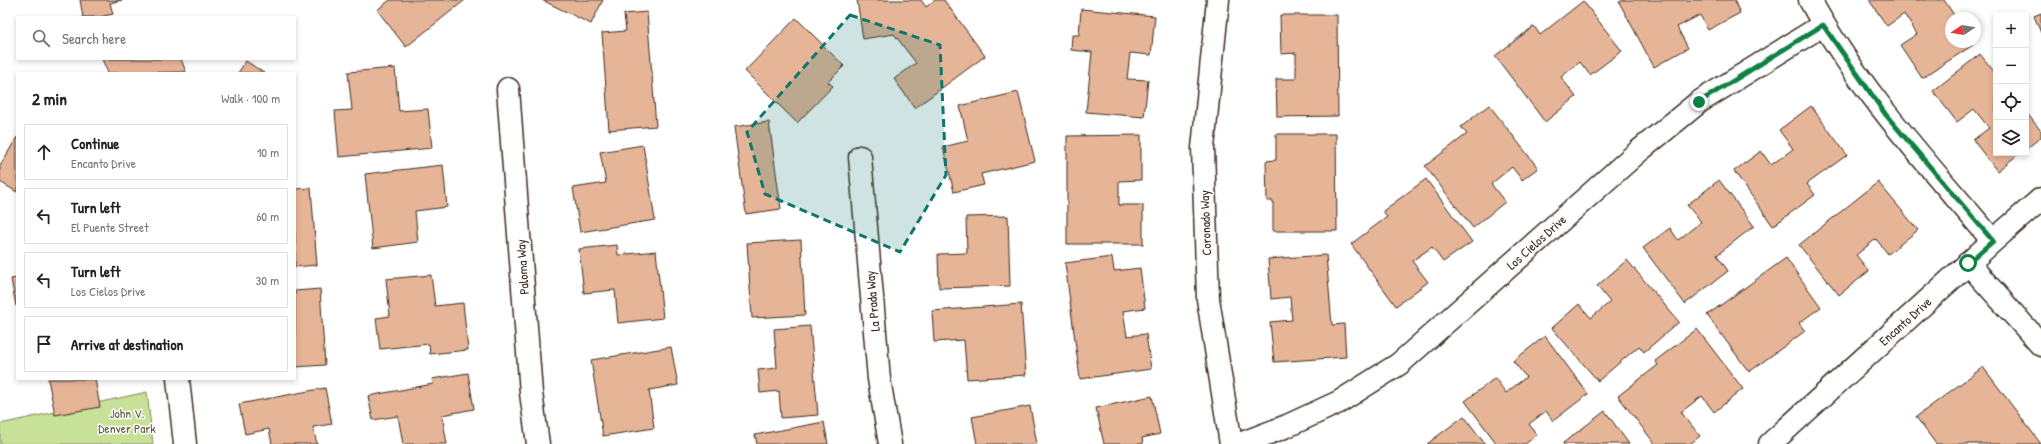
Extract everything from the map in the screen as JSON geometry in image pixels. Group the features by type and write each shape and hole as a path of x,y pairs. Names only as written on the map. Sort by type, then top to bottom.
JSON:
{"street":[{"name":"Coronado Way","path":"1218,0 1203,148 1208,299 1231,444"},
{"path":"1810,0 1823,25 1886,115 1993,241"},
{"name":"Los Cielos Drive","path":"1240,444 1287,426 1339,402 1399,364 1639,151 1699,102 1823,25"},
{"name":"Paloma Way","path":"508,89 531,393 538,444"},
{"name":"La Prada Way","path":"860,157 879,379 890,444"},
{"name":"Encanto Drive","path":"1770,444 1968,263 2041,199"},
{"path":"1968,263 2041,345"},
{"path":"178,380 186,444"}],"highlighted area":[{"path":"850,15 940,45 946,175 900,252 765,194 747,132"}],"green space":[{"name":"John V. Denver Park","path":"147,392 153,444 0,444 0,424"}],"building":[{"path":"80,0 122,0 110,3 113,14 104,16 83,16"},
{"path":"390,0 465,0 406,47 377,10"},
{"path":"542,0 603,0 591,24"},
{"path":"857,0 921,0 926,7 935,0 944,0 985,56 915,108 894,79 916,63 894,34 863,39"},
{"path":"1624,0 1734,0 1740,13 1708,30 1700,15 1677,27 1688,48 1654,67 1619,2"},
{"path":"1869,0 1944,0 1952,12 1945,12 1945,48 1968,48 1922,78 1900,45 1917,34 1904,14 1887,26"},
{"path":"1583,1 1622,51 1590,75 1580,62 1561,77 1576,97 1545,122 1495,56 1534,26 1540,35"},
{"path":"1081,9 1155,16 1151,55 1130,53 1127,79 1148,80 1144,117 1086,112 1092,52 1071,50 1072,35 1079,35"},
{"path":"647,12 656,126 609,130 602,33 626,31 624,14"},
{"path":"2041,13 2041,33 2034,16"},
{"path":"1280,15 1337,15 1338,116 1277,117 1276,79 1296,79 1296,53 1281,54"},
{"path":"796,18 844,66 828,82 833,86 797,123 745,71"},
{"path":"1980,54 1993,70 1993,156 2016,156 1997,171 1973,140 1989,128 1974,109 1957,122 1933,91"},
{"path":"102,60 181,60 186,72 108,72"},
{"path":"246,61 262,72 239,72"},
{"path":"395,68 399,111 428,109 432,148 339,157 335,111 352,110 348,72"},
{"path":"1018,92 1035,161 981,174 984,185 954,192 943,147 968,141 960,106"},
{"path":"1489,105 1538,168 1522,180 1512,167 1491,184 1505,202 1473,228 1425,166 1467,134 1461,127"},
{"path":"1811,106 1847,155 1807,184 1815,195 1773,226 1734,171 1761,151 1771,165 1793,149 1779,130"},
{"path":"2029,116 2041,131 2041,137 2029,147"},
{"path":"769,122 781,209 746,214 734,127"},
{"path":"1276,134 1336,134 1337,231 1273,231 1273,201 1267,201 1266,161 1276,160"},
{"path":"1141,135 1141,180 1119,181 1119,205 1143,205 1143,244 1067,244 1067,136"},
{"path":"16,139 16,191 0,182 0,166"},
{"path":"643,145 655,220 580,232 573,188 606,183 600,152"},
{"path":"443,165 447,207 415,211 418,242 373,248 365,174"},
{"path":"1426,179 1472,242 1443,262 1432,247 1412,261 1428,282 1396,306 1351,244 1387,217 1383,211"},
{"path":"1719,180 1754,226 1717,255 1728,271 1685,304 1643,248 1670,228 1678,240 1701,222 1687,205"},
{"path":"1878,182 1918,230 1888,254 1876,239 1856,255 1869,271 1839,295 1799,245"},
{"path":"311,188 317,265 296,267 296,189"},
{"path":"1008,216 1010,286 939,288 938,254 967,253 966,217"},
{"path":"801,240 805,315 752,318 747,243"},
{"path":"617,245 618,255 656,251 663,318 618,323 615,290 584,293 579,249"},
{"path":"1326,255 1332,325 1344,324 1346,357 1274,362 1270,322 1292,320 1290,297 1271,299 1268,259"},
{"path":"1112,257 1114,271 1140,268 1145,308 1123,311 1127,336 1146,334 1151,369 1080,379 1065,263"},
{"path":"1786,258 1821,307 1799,323 1805,331 1749,372 1707,315"},
{"path":"1627,260 1679,322 1644,352 1639,346 1598,381 1552,328 1579,304 1591,318 1610,302 1597,286"},
{"path":"431,275 435,306 463,303 468,350 430,354 429,344 380,349 376,318 390,316 386,279"},
{"path":"16,278 16,306 11,279"},
{"path":"320,289 325,365 296,367 296,291"},
{"path":"1021,304 1026,375 967,379 964,340 934,342 932,311"},
{"path":"810,326 818,415 781,418 779,391 760,393 758,370 777,368 774,329"},
{"path":"1697,329 1743,389 1714,412 1702,396 1681,412 1700,436 1690,444 1655,444 1618,396 1658,365 1655,361"},
{"path":"1545,336 1588,394 1553,421 1546,411 1529,424 1537,435 1525,444 1497,444 1465,401 1495,378 1506,393 1526,377 1513,361"},
{"path":"671,347 678,385 649,390 654,428 603,436 591,360"},
{"path":"1983,367 2041,444 1936,444 1916,417"},
{"path":"468,373 474,409 442,415 447,444 403,444 398,416 373,420 368,396 433,384 432,379"},
{"path":"48,380 95,380 100,407 55,415"},
{"path":"325,388 332,424 313,427 317,444 272,444 269,429 245,434 239,404"},
{"path":"1152,396 1160,434 1142,438 1143,444 1104,444 1096,408"},
{"path":"1030,406 1037,444 977,444 972,417"},
{"path":"1605,411 1629,444 1563,444 1563,443"},
{"path":"1464,416 1485,444 1427,444"},
{"path":"824,422 828,444 757,444 755,435"}],"route":[{"path":"1699,102 1823,25 1886,115 1993,241 1968,263"}]}
